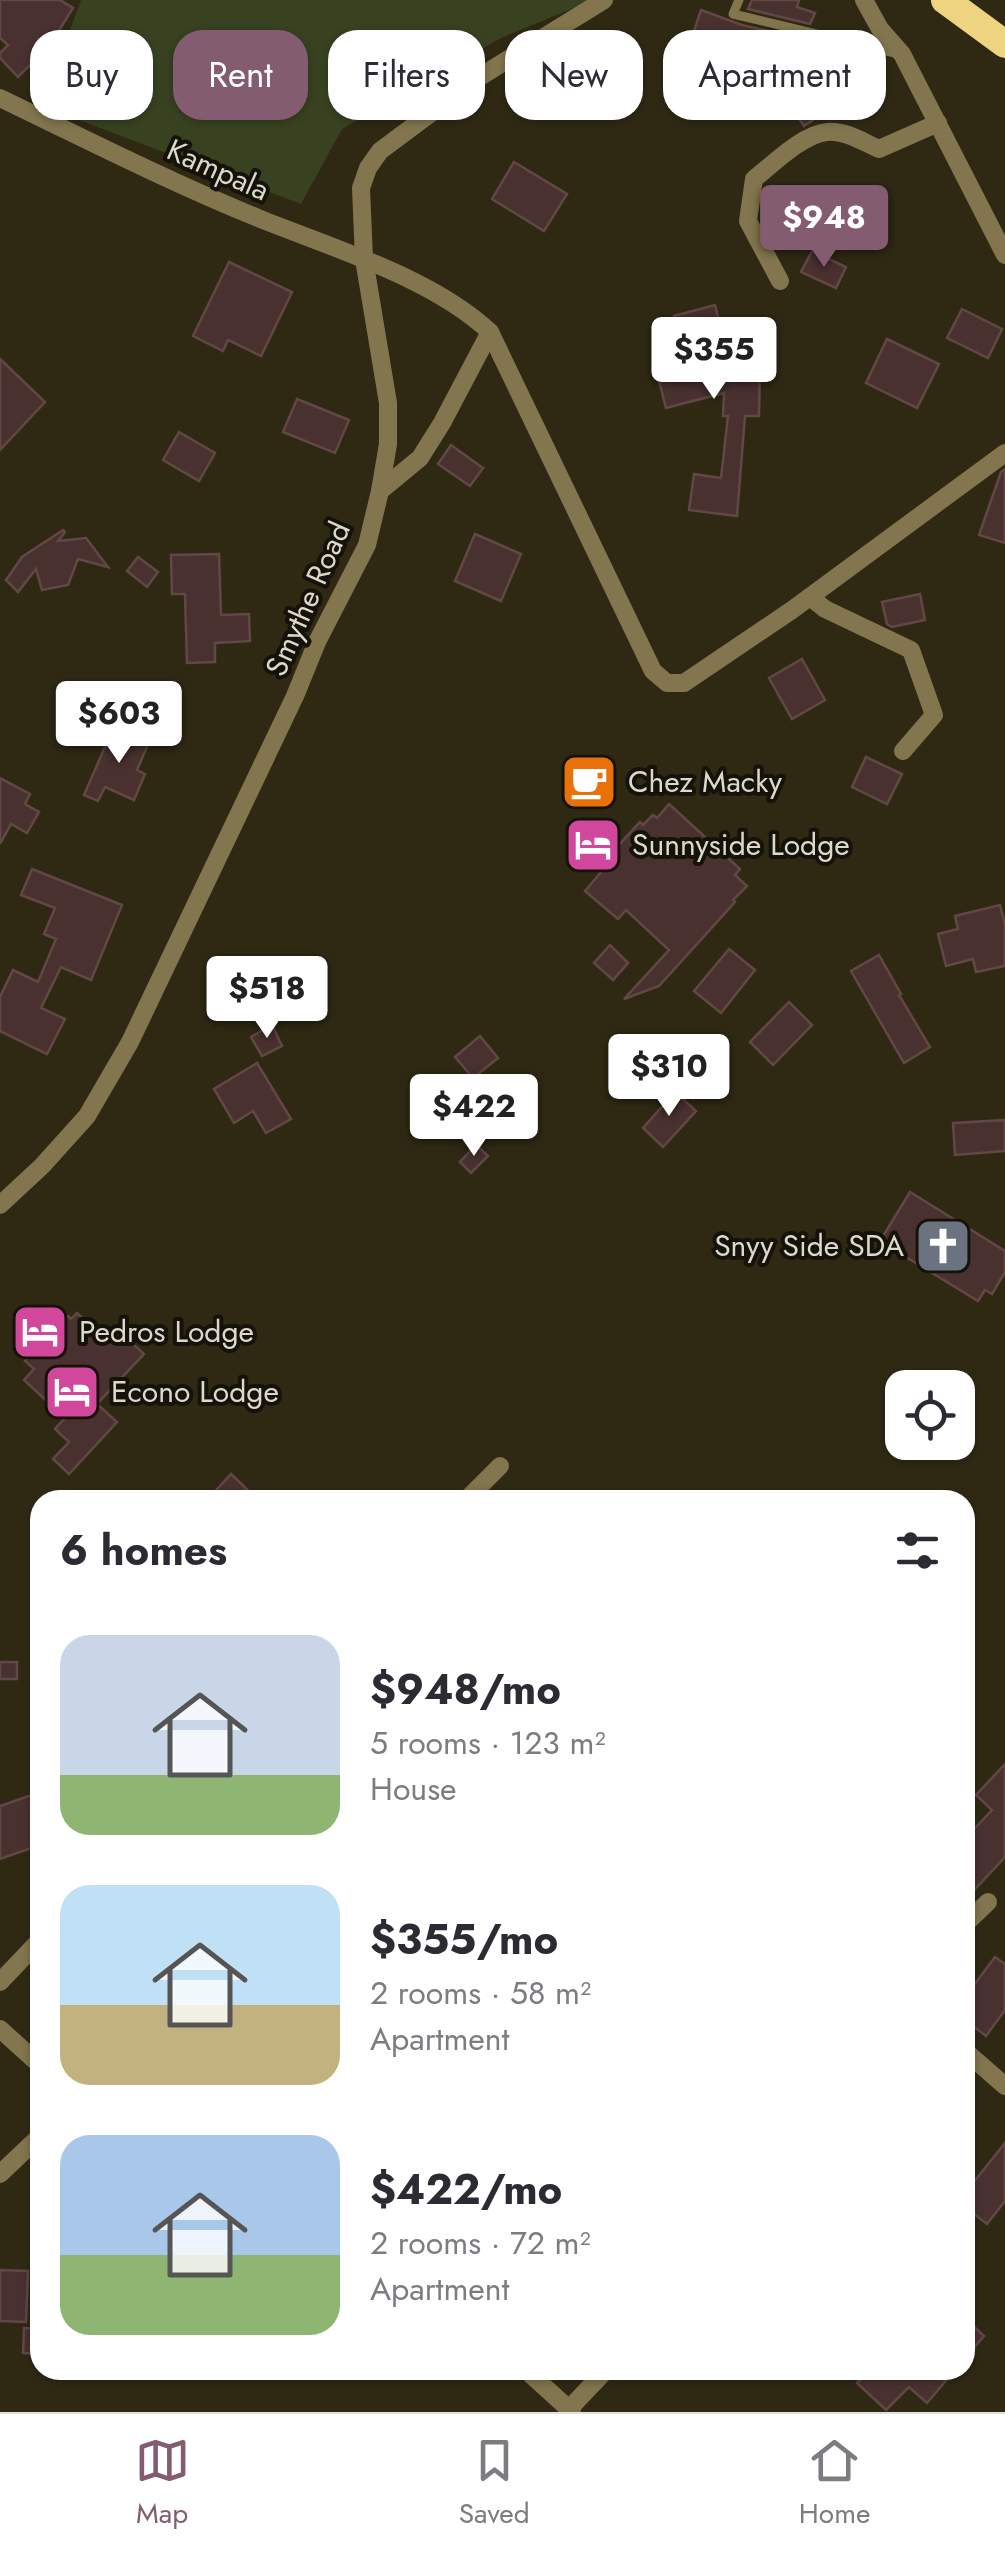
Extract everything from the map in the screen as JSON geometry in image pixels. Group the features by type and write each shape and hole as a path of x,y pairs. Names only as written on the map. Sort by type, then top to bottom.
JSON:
{"highway":[{"path":"945,0 1005,44"}],"street":[{"name":"Smythe Road","path":"0,1205 87,1116 130,1042 296,696 317,642 367,545 388,444 388,403 364,259 360,188 368,168 380,151 478,78 604,0"},
{"path":"864,0 880,29 902,54 1005,254"},
{"name":"Kampala","path":"0,98 186,187 364,259 452,302 490,332"},
{"path":"780,281 748,221 754,178 796,145 825,132 848,134 879,149 938,124"},
{"path":"380,491 420,458 490,332"},
{"path":"490,332 653,670 667,683 684,683 810,597 1005,452"},
{"path":"810,597 825,609 912,650 934,715 903,751"},
{"path":"476,1490 500,1466"},
{"path":"975,1914 988,1902"},
{"path":"0,1982 30,1950"},
{"path":"0,2029 30,2056"},
{"path":"975,2060 1005,2086"},
{"path":"0,2174 30,2146"},
{"path":"537,2380 570,2410 597,2380"}],"lane":[{"path":"739,0 733,14 902,54"}],"green space":[{"path":"81,0 593,0 520,30 505,30 505,36 485,47 485,30 328,30 328,120 358,120 342,129 301,204 79,120 153,120 153,30 70,30"}],"building":[{"path":"0,0 60,0 73,8 59,30 30,30 30,65 18,77 0,58 8,45 0,38"},
{"path":"752,0 799,0 797,7 815,13 810,24 748,9"},
{"path":"701,10 764,30 694,30"},
{"path":"514,162 567,194 544,231 492,199"},
{"path":"812,251 846,267 836,288 801,272"},
{"path":"229,262 292,292 261,356 228,340 223,351 193,336"},
{"path":"715,305 730,365 760,365 759,416 745,416 737,516 689,510 694,474 721,478 728,416 723,416 724,393 666,408 657,373 687,365 674,316"},
{"path":"962,309 1002,329 988,358 947,338"},
{"path":"887,339 939,364 917,408 866,383"},
{"path":"0,359 45,402 0,450"},
{"path":"297,399 349,420 335,453 283,432"},
{"path":"179,432 215,453 199,481 163,460"},
{"path":"451,445 483,468 470,486 438,464"},
{"path":"1005,469 1005,543 979,535"},
{"path":"63,530 58,541 86,538 108,567 78,559 68,585 42,590 36,569 18,592 6,580 22,557"},
{"path":"475,534 521,554 501,601 455,581"},
{"path":"219,554 221,615 249,614 250,641 215,643 215,662 187,663 185,594 172,594 171,555"},
{"path":"138,557 158,572 147,587 127,571"},
{"path":"920,594 925,620 892,627 887,624 882,602"},
{"path":"802,659 825,700 792,719 769,678"},
{"path":"114,726 149,742 137,770 145,774 134,800 105,787 98,801 84,795"},
{"path":"866,757 902,774 887,804 852,787"},
{"path":"0,778 30,794 25,804 39,812 27,833 11,824 0,844"},
{"path":"669,804 740,869 735,875 747,886 659,986 624,999 669,950 626,910 618,919 585,891 640,822 643,825 653,815 657,818"},
{"path":"32,869 122,905 91,980 61,967 41,1008 65,1019 47,1054 0,1031 0,997 13,970 38,982 56,939 44,934 55,908 21,895"},
{"path":"1000,905 1005,925 1005,966 976,972 973,959 946,966 938,934 958,929 955,916"},
{"path":"610,945 628,963 613,980 594,963"},
{"path":"729,949 755,970 721,1013 694,991"},
{"path":"879,955 930,1047 904,1063 851,971"},
{"path":"789,1002 812,1025 773,1065 750,1042"},
{"path":"272,1025 282,1046 262,1056 251,1037"},
{"path":"480,1036 498,1058 473,1078 455,1057"},
{"path":"257,1063 291,1119 266,1133 253,1111 234,1123 214,1089"},
{"path":"675,1092 696,1111 663,1147 643,1128"},
{"path":"1005,1120 1005,1151 955,1155 953,1123"},
{"path":"476,1145 488,1156 471,1173 460,1162"},
{"name":"Snyy Side SDA","path":"910,1192 1005,1251 1005,1272 992,1294 985,1290 978,1301 880,1241"},
{"name":"Econo Lodge","path":"77,1313 108,1342 119,1331 144,1354 97,1404 117,1422 69,1474 53,1459 69,1442 55,1429 65,1418 24,1380 34,1369 25,1361 34,1351 28,1346 40,1332 46,1338 68,1316 71,1319"},
{"path":"231,1474 248,1490 216,1490"},
{"path":"0,1662 17,1662 17,1679 0,1679"},
{"path":"1005,1764 1005,1857 975,1889 975,1828 992,1810 976,1795"},
{"path":"30,1796 30,1848 0,1859 0,1806"},
{"path":"995,1957 1005,1964 1005,2010 986,2036 975,2028 975,1984"},
{"path":"1005,2143 1005,2201 987,2224 975,2215 975,2180"},
{"path":"0,2270 28,2271 26,2322 0,2321"},
{"path":"975,2327 984,2336 975,2346"},
{"path":"24,2328 30,2328 30,2353 23,2353"},
{"path":"947,2380 927,2403 909,2387 886,2410 857,2383"}],"place":[{"name":"Chez Macky","path":"589,782"},
{"name":"Sunnyside Lodge","path":"593,845"},
{"name":"Snyy Side SDA","path":"943,1246"},
{"name":"Pedros Lodge","path":"40,1332"},
{"name":"Econo Lodge","path":"72,1392"}]}
